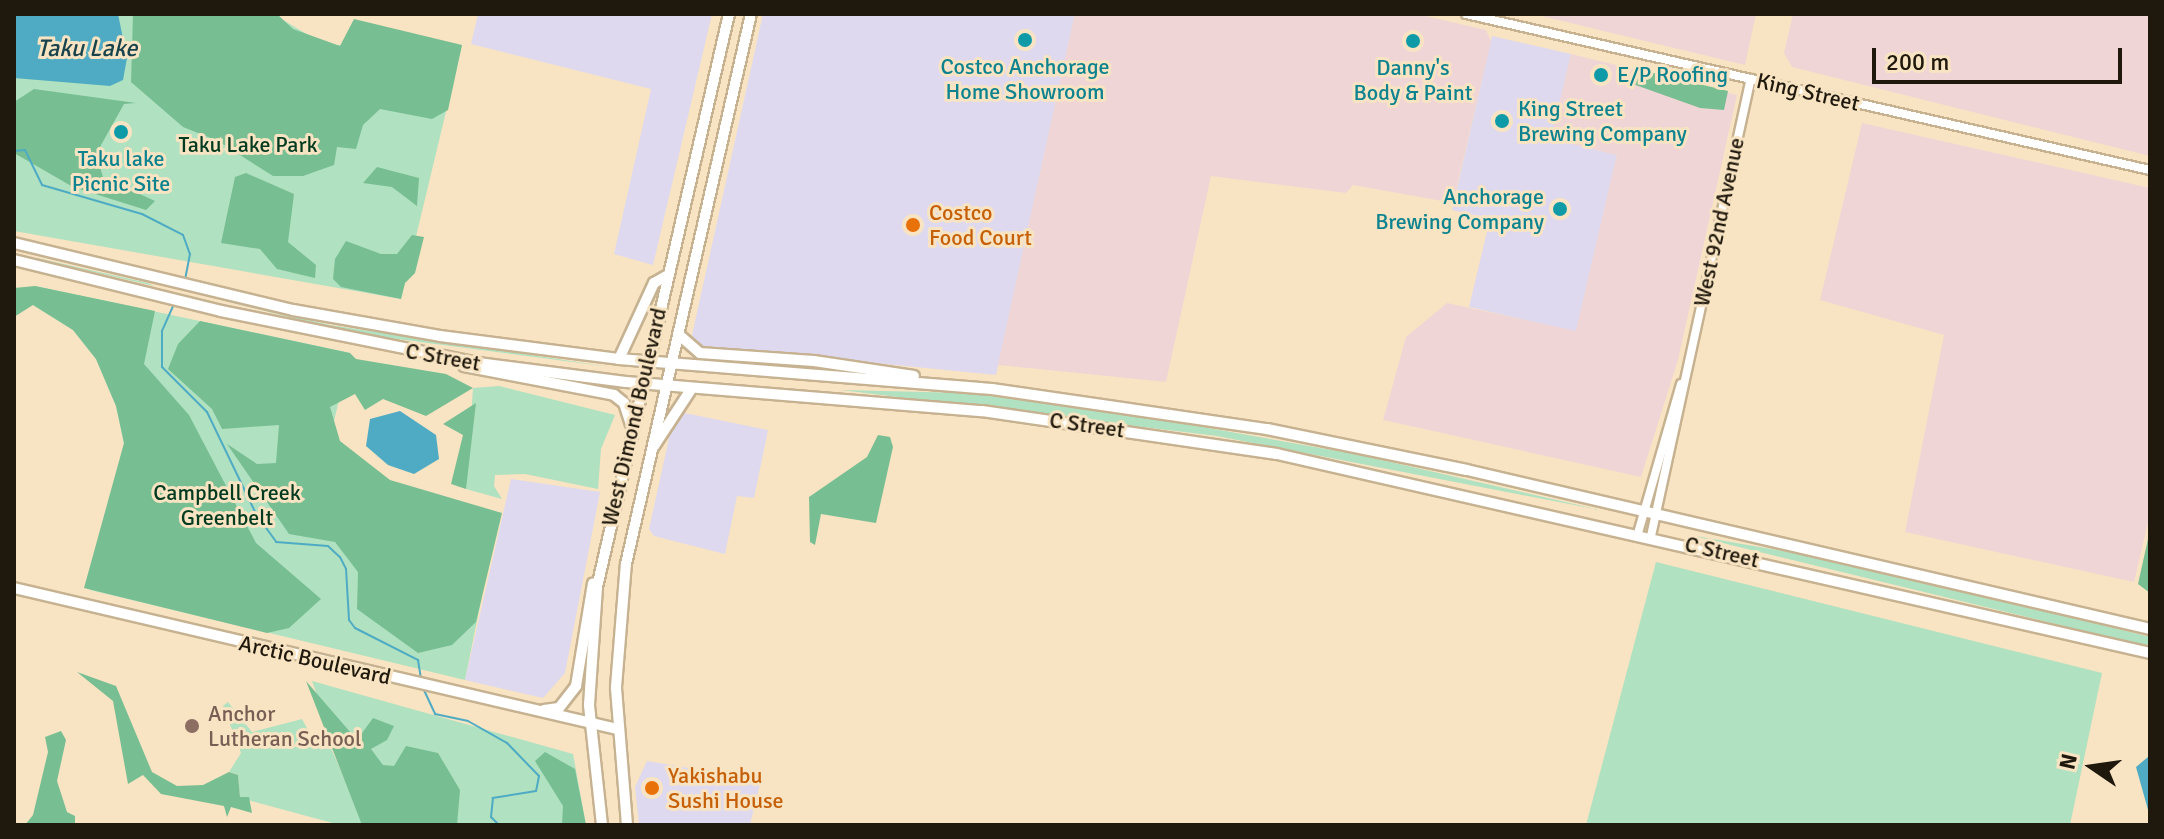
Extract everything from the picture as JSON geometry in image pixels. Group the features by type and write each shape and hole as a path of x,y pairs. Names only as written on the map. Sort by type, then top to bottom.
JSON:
{"main road":[{"name":"West Dimond Boulevard","path":"602,825 590,723 591,629 603,550 729,14"},
{"name":"West Dimond Boulevard","path":"627,825 617,729 623,588 650,451 751,14"},
{"name":"C Street","path":"14,243 217,292 385,328 619,359 951,385 1281,432 1657,513 2150,629"},
{"name":"C Street","path":"14,260 221,311 444,357 641,384 911,404 1152,434 1366,472 2150,653"},
{"path":"619,359 654,283 666,276"},
{"path":"678,334 700,353 886,369 951,385"},
{"path":"444,357 476,370 614,395 624,403 631,425"},
{"path":"650,451 692,388"},
{"path":"536,711 559,708 576,686 583,618 603,550"},
{"name":"Arctic Boulevard","path":"14,588 617,729"}],"street":[{"name":"King Street","path":"1466,14 2150,170"},
{"name":"West 92nd Avenue","path":"1651,536 1751,79"},
{"name":"West 92nd Avenue","path":"1638,533 1666,423 1688,365"}],"shaded area":[{"path":"478,14 712,14 653,265 614,254 651,89 471,44"},
{"path":"763,14 1075,14 996,375 703,346 695,341 692,335"},
{"path":"1075,14 1417,14 1486,30 1491,41 1453,203 1353,185 1346,193 1211,176 1166,382 998,365"},
{"path":"1533,14 1756,14 1745,65"},
{"path":"1793,14 2150,14 2150,156 1792,67 1784,53"},
{"path":"1492,36 1571,54 1552,139 1617,155 1576,332 1469,307 1490,219 1452,210"},
{"path":"1571,54 1737,95 1678,360 1641,477 1383,420 1406,337 1447,303 1576,331 1617,155 1551,139"},
{"path":"1862,123 2150,188 2150,514 2134,582 1905,532 1944,335 1820,300"},
{"path":"675,411 768,430 754,498 737,496 725,554 654,536 649,529"},
{"path":"511,479 600,492 565,673 543,698 465,680"},
{"path":"647,761 761,780 750,825 639,825 635,787"}],"green space":[{"name":"Taku Lake Park","path":"14,14 273,14 325,45 462,45 401,299 14,231"},
{"path":"133,14 277,14 293,29 340,46 354,19 462,45 448,110 432,119 380,109 363,125 356,149 337,147 334,165 303,176 273,176 218,141 183,127 131,82"},
{"path":"1633,68 1728,91 1724,110 1700,108 1630,83"},
{"path":"34,89 136,103 124,104 96,154 103,177 155,201 146,210 73,187 14,153 14,102"},
{"path":"377,167 419,178 417,206 392,187 363,183"},
{"path":"246,173 294,194 288,242 316,265 315,278 277,269 260,249 221,243 235,177"},
{"path":"412,235 424,237 415,273 405,283 401,299 341,287 333,279 335,259 346,241 381,254 397,254"},
{"path":"38,259 148,283 154,286"},
{"name":"Campbell Creek Greenbelt","path":"35,286 350,353 327,451 482,596 465,680 90,590 124,444 116,406 96,359 73,330 33,305"},
{"path":"35,286 155,311 144,364 189,415 256,543 321,599 289,628 267,633 84,588 124,443 116,406 96,359 73,330 33,305 14,317 14,288"},
{"path":"205,296 330,325 611,367 352,333"},
{"path":"200,321 350,353 356,359 446,374 473,388 426,416 383,399 365,410 355,394 330,407 340,441 390,480 502,513 476,622 452,645 418,653 357,609 358,572 335,542 289,534 227,444 257,464 276,463 279,425 222,429 212,409 168,369 178,344"},
{"path":"499,386 615,415 601,449 598,489 525,474 495,475 494,486 502,499 466,489 473,388"},
{"path":"841,390 967,393 1152,418 1360,455 1600,510 1217,436"},
{"path":"476,403 466,489 451,484 463,435 443,424"},
{"path":"878,435 890,437 893,447 876,523 821,514 815,545 810,542 809,497 867,457"},
{"path":"2150,530 2150,593 2138,584"},
{"path":"1690,535 1812,556 1984,595 2150,637 2150,647"},
{"path":"1656,562 2102,673 2070,825 1586,825"},
{"path":"77,672 116,686 152,772 177,786 203,785 229,772 238,775 240,797 249,797 252,813 231,807 227,817 224,806 161,794 143,775 128,784 113,701"},
{"path":"306,681 357,740 373,718 394,726 387,740 371,749 383,765 394,766 406,746 438,753 460,790 457,825 362,825"},
{"path":"312,681 573,754 586,825 340,825 240,798 238,775 229,772 241,753 223,706 228,702 252,732 302,719 318,748 331,748 358,810"},
{"path":"61,731 66,740 57,781 67,812 75,816 75,825 25,825 33,815 48,752 45,737"},
{"path":"545,752 575,769 586,825 562,825 563,806 535,761"}],"water":[{"name":"Taku Lake","path":"14,14 118,14 127,58 123,80 110,86 14,78"},
{"path":"400,411 436,435 439,459 414,474 388,465 366,446 370,419"},
{"path":"2150,746 2150,817 2136,767 2148,757"}],"waterway":[{"path":"14,151 25,150 42,185 142,214 183,235 190,254 185,279"},
{"path":"174,304 162,331 162,367 207,412 256,514 276,542 328,546 340,557 346,569 349,620 355,628 418,660 421,678"},
{"path":"423,688 435,714 468,721 507,743 539,776 536,791 493,798 491,817 499,825"}],"place":[{"name":"Costco Anchorage Home Showroom","path":"1025,40"},
{"name":"Danny's Body & Paint","path":"1413,41"},
{"name":"E/P Roofing","path":"1601,75"},
{"name":"King Street Brewing Company","path":"1502,121"},
{"name":"Taku lake Picnic Site","path":"121,132"},
{"name":"Anchorage Brewing Company","path":"1560,209"},
{"name":"Costco Food Court","path":"913,225"},
{"name":"Anchor Lutheran School","path":"192,726"},
{"name":"Yakishabu Sushi House","path":"652,788"}]}
